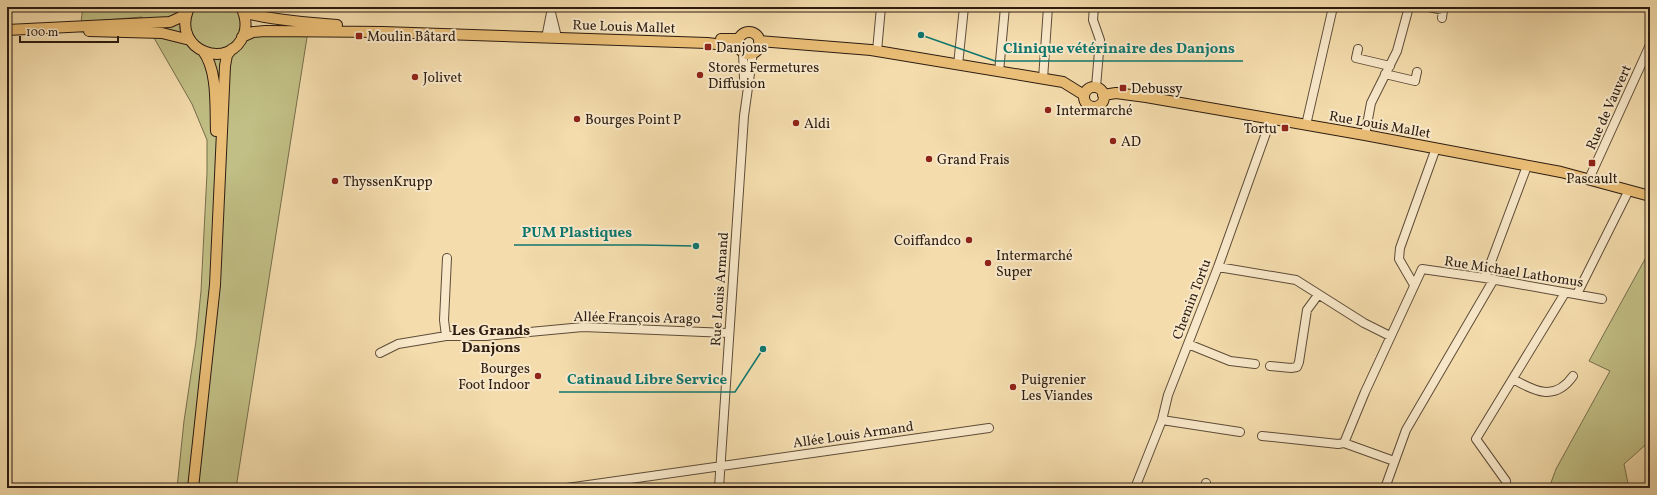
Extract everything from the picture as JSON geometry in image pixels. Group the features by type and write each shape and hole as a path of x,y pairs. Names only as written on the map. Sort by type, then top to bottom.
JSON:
{"main road":[{"path":"7,30 170,22 181,17 190,7"},
{"path":"190,7 185,23 187,34 190,40 203,51 208,58 212,70 219,175 216,258 211,331 193,488"},
{"path":"219,175 222,166 223,90 225,66 227,55 242,37 246,26 242,9"},
{"name":"Rue Louis Mallet","path":"242,9 245,13 268,18 308,23 551,34 707,43 743,48 743,34 750,32 756,35 759,41 877,51 1063,82 1084,95 1084,100 1087,105 1095,107 1102,103 1100,91 1146,97 1436,148 1589,179 1650,196"},
{"path":"7,33 78,31 162,33 190,40"},
{"name":"Rue Louis Mallet","path":"242,37 253,32 265,31 551,34"},
{"path":"743,48 758,48 759,41"},
{"path":"203,51 215,54 232,49"},
{"path":"1084,95 1088,89 1100,91"}],"street":[{"path":"877,51 881,7"},
{"path":"958,65 964,7"},
{"path":"999,72 1005,7"},
{"path":"1043,79 1048,7"},
{"path":"1094,7 1093,20 1100,40 1100,91"},
{"path":"1306,125 1333,7"},
{"path":"1364,135 1371,103 1399,47 1409,7"},
{"path":"1429,7 1443,10 1442,18"},
{"path":"551,10 551,34"},
{"name":"Rue de Vauvert","path":"1589,179 1650,45"},
{"name":"Rue Louis Armand","path":"719,488 728,333 744,116 743,48"},
{"path":"1358,50 1356,58 1390,66"},
{"path":"1385,74 1415,81 1417,72"},
{"name":"Chemin Tortu","path":"1135,488 1162,420 1168,395 1218,267 1272,119"},
{"path":"1344,443 1390,336 1414,285 1399,259 1400,248 1436,148"},
{"path":"1485,278 1527,166"},
{"path":"1576,294 1629,190"},
{"path":"446,336 444,320 447,258"},
{"path":"1218,267 1296,280 1364,323 1390,336"},
{"name":"Rue Michael Lathomus","path":"1414,285 1422,269 1494,279 1602,299"},
{"path":"1384,488 1406,430 1494,279"},
{"path":"1506,488 1506,482 1476,440 1565,293"},
{"path":"1270,366 1291,368 1297,367 1307,310 1318,294"},
{"name":"Allée François Arago","path":"380,353 398,344 446,336 492,336 583,327 728,333"},
{"path":"1188,344 1230,361 1256,364"},
{"path":"1512,379 1531,390 1548,392 1568,384 1573,376"},
{"path":"1162,420 1240,432"},
{"name":"Allée Louis Armand","path":"567,488 989,428"},
{"path":"1262,436 1338,444 1344,443 1394,461"}],"shaded area":[{"path":"83,7 240,7 245,32 308,31 236,488 177,488 201,291 207,173 207,140 192,104 142,17 81,22"},
{"path":"1650,250 1650,441 1624,464 1629,488 1549,488 1556,469 1610,371 1589,361"}],"place":[{"name":"Clinique vétérinaire des Danjons","path":"921,35"},
{"name":"Moulin Bâtard","path":"359,36"},
{"name":"Danjons","path":"708,47"},
{"name":"Stores Fermetures Diffusion","path":"700,75"},
{"name":"Jolivet","path":"415,77"},
{"name":"Debussy","path":"1123,88"},
{"name":"Intermarché","path":"1048,110"},
{"name":"Bourges Point P","path":"577,119"},
{"name":"Aldi","path":"796,123"},
{"name":"Tortu","path":"1285,128"},
{"name":"AD","path":"1113,141"},
{"name":"Grand Frais","path":"929,159"},
{"name":"Pascault","path":"1592,163"},
{"name":"ThyssenKrupp","path":"335,181"},
{"name":"Coiffandco","path":"969,240"},
{"name":"PUM Plastiques","path":"696,246"},
{"name":"Intermarché Super","path":"988,263"},
{"name":"Catinaud Libre Service","path":"763,349"},
{"name":"Bourges Foot Indoor","path":"538,376"},
{"name":"Puigrenier Les Viandes","path":"1013,387"}],"district":[{"name":"Les Grands Danjons","path":"491,338"}]}
